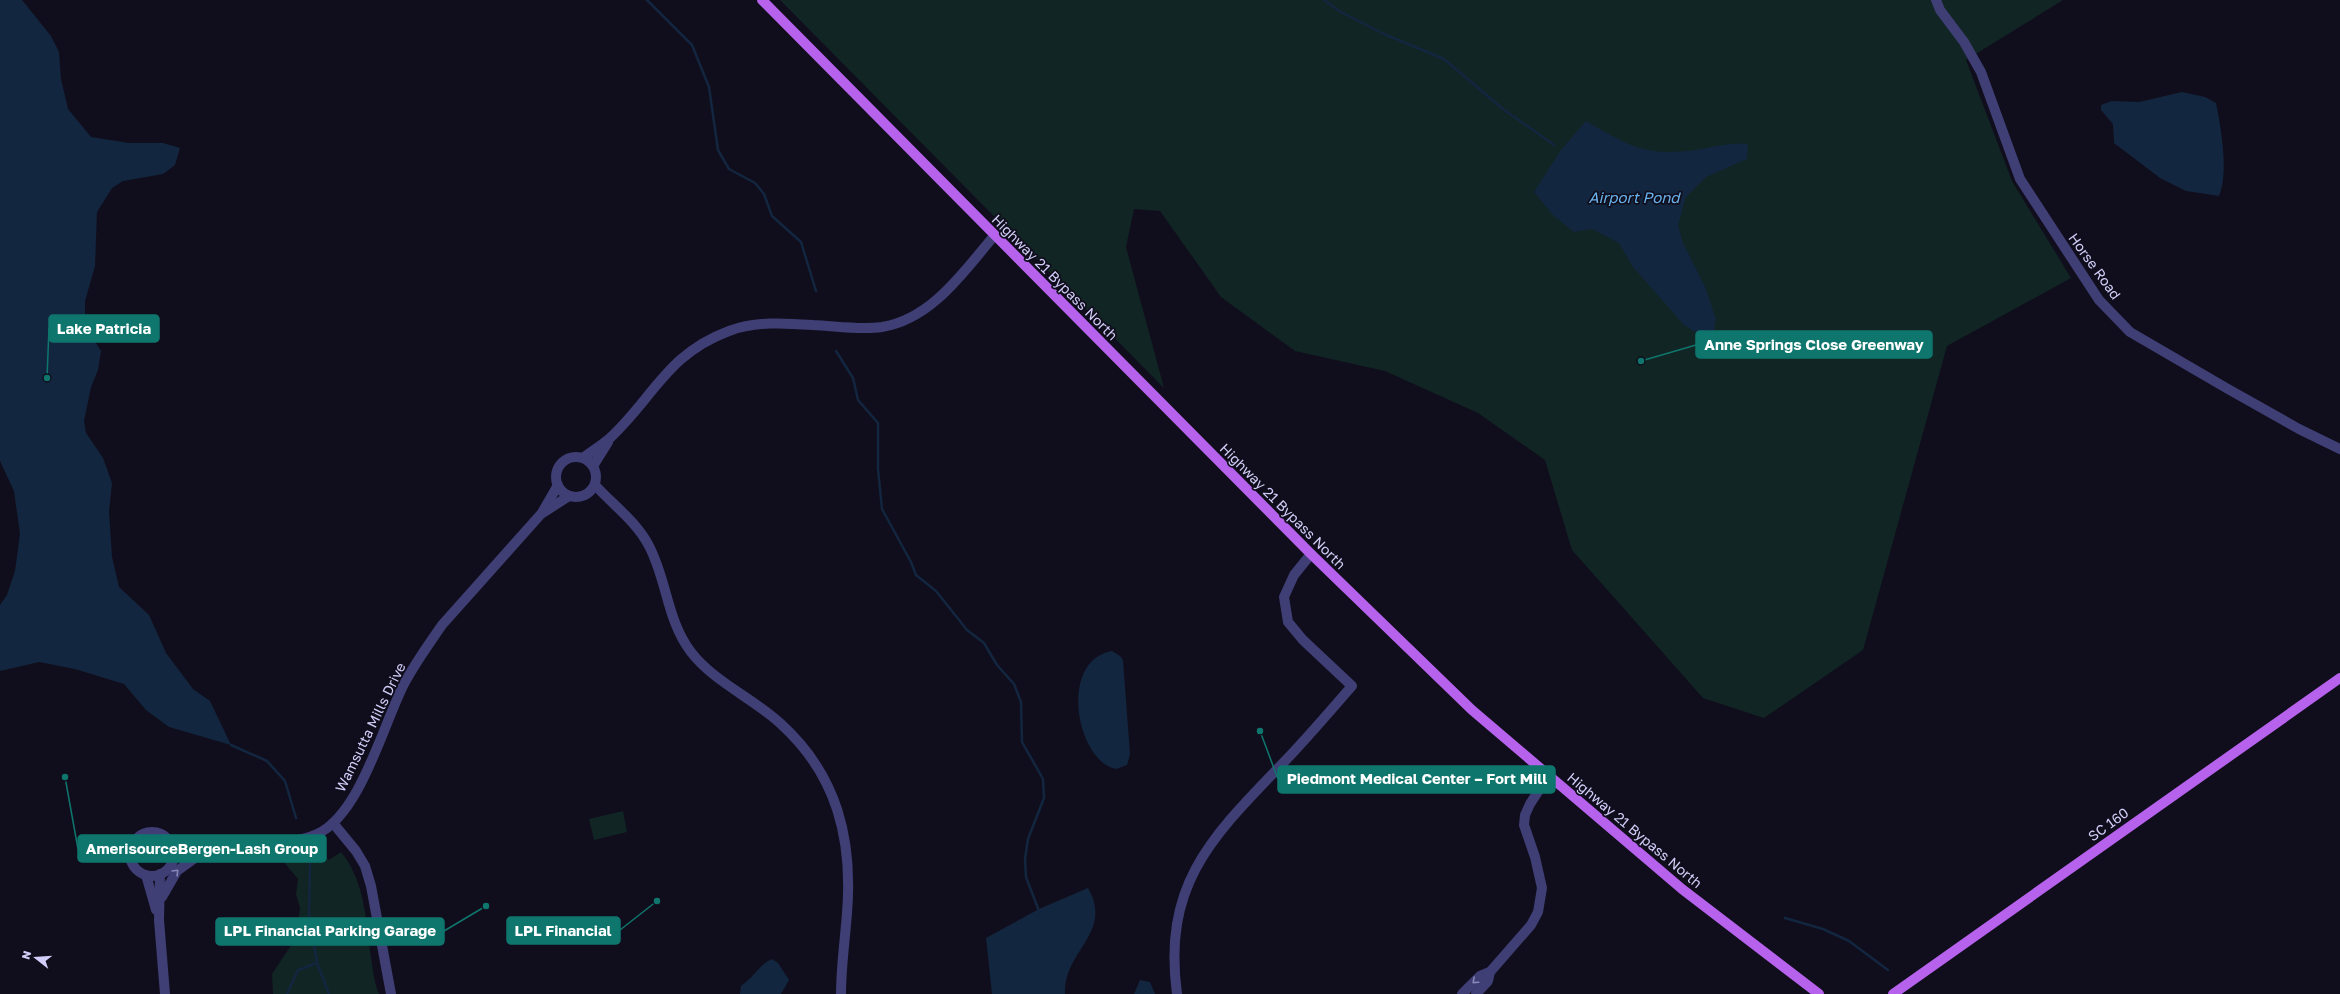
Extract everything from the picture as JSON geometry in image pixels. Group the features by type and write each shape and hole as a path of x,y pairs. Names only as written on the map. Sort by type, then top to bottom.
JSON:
{"main road":[{"name":"Highway 21 Bypass North","path":"762,0 994,236 1311,554 1472,710 1682,889 1819,994"},
{"name":"SC 160","path":"1893,994 2340,678"}],"street":[{"name":"Horse Road","path":"1936,0 1940,10 1964,42 1981,72 2020,179 2099,300 2130,332 2234,393 2340,449"},
{"name":"Wamsutta Mills Drive","path":"593,466 610,438 676,363 694,349 713,338 748,325 764,323 790,323 852,328 883,327 907,319 924,311 942,295 994,236"},
{"name":"Wamsutta Mills Drive","path":"226,847 302,838 317,834 332,823 354,797 404,685 442,626 541,514 558,485 557,472 564,461 570,458 583,458 610,438"},
{"path":"583,458 593,466 596,472 592,489 635,526 649,546 656,561 674,621 691,652 710,671 781,724 810,755 829,787 844,828 849,885 841,994"},
{"path":"558,485 569,496"},
{"name":"Wamsutta Mills Drive","path":"541,514 569,496 579,497 592,489"},
{"path":"1177,994 1174,962 1178,918 1188,885 1201,858 1229,819 1287,759 1352,686 1303,640 1288,622 1284,597 1294,575 1311,554"},
{"path":"1476,994 1488,980 1490,972 1530,925 1541,902 1542,888 1536,857 1524,825 1525,814 1548,776"},
{"path":"332,823 356,851 365,866 371,886 391,994"},
{"path":"157,833 164,836 172,844 173,858 169,868 160,874 146,875 138,870 131,858 133,845 137,839 143,835 157,833"},
{"path":"172,844 226,847"},
{"path":"173,858 226,847"},
{"path":"160,903 168,883 177,871 204,852"},
{"path":"160,874 159,920 165,994"},
{"path":"146,875 159,920"},
{"path":"1462,994 1480,976 1490,972"}],"green space":[{"path":"780,0 2063,0 1966,60 2012,181 2071,278 1947,346 1863,650 1764,718 1703,698 1572,550 1545,460 1478,413 1385,371 1295,351 1221,297 1160,211 1134,209 1126,247 1164,388"},
{"path":"623,811 627,832 594,840 589,819"},
{"path":"320,851 329,860 341,852 349,863 355,876 360,889 366,916 374,976 379,994 273,994 272,974 292,944 298,925 300,908 296,894 298,879 282,860 302,859"}],"water":[{"path":"0,0 22,0 51,36 59,52 61,79 68,109 91,137 129,143 163,143 180,148 175,165 163,174 123,181 112,188 97,212 95,266 85,301 85,326 101,351 98,370 91,387 84,421 86,433 103,458 112,483 109,512 112,557 119,587 149,615 166,653 193,689 210,701 231,745 169,727 146,710 124,684 75,669 39,662 0,671 0,605 7,595 15,571 20,534 14,491 0,461"},
{"path":"2182,92 2205,97 2216,103 2222,137 2224,163 2222,186 2219,196 2186,191 2160,178 2114,143 2113,124 2101,110 2101,105 2112,101 2139,102"},
{"name":"Airport Pond","path":"1586,121 1626,143 1649,150 1663,152 1696,150 1728,144 1748,144 1747,159 1706,177 1686,197 1678,225 1683,243 1706,289 1716,319 1713,334 1700,335 1684,325 1633,267 1619,243 1592,229 1574,232 1553,215 1534,192 1561,150"},
{"path":"1112,651 1123,660 1130,754 1127,765 1116,769 1102,762 1091,749 1083,731 1079,711 1079,691 1084,673 1095,659"},
{"path":"1088,888 1094,904 1095,918 1092,930 1086,942 1071,966 1066,979 1065,994 992,994 986,938 1039,909"},
{"path":"772,959 778,963 789,980 781,994 740,994 741,986 764,964"},
{"path":"1140,980 1150,982 1155,994 1134,994"}],"waterway":[{"path":"647,0 692,45 709,87 718,150 729,169 755,183 764,194 772,216 801,242 816,291"},
{"path":"1324,0 1341,12 1384,34 1444,59 1503,109 1554,145"},
{"path":"836,351 853,378 858,400 878,423 878,469 882,509 911,562 916,575 936,591 967,630 984,643 997,665 1014,684 1021,702 1022,742 1043,779 1044,798 1028,839 1025,859 1026,877 1039,911"},
{"path":"231,745 267,761 285,781 296,818"},
{"path":"310,864 309,915 317,963 329,994"},
{"path":"1785,918 1823,929 1849,941 1888,970"},
{"path":"287,994 298,970 317,963"}],"place":[{"name":"Anne Springs Close Greenway","path":"1641,361"},
{"name":"Lake Patricia","path":"47,378"},
{"name":"Piedmont Medical Center – Fort Mill","path":"1260,731"},
{"name":"AmerisourceBergen-Lash Group","path":"65,777"},
{"name":"LPL Financial","path":"657,901"},
{"name":"LPL Financial Parking Garage","path":"486,906"}]}
